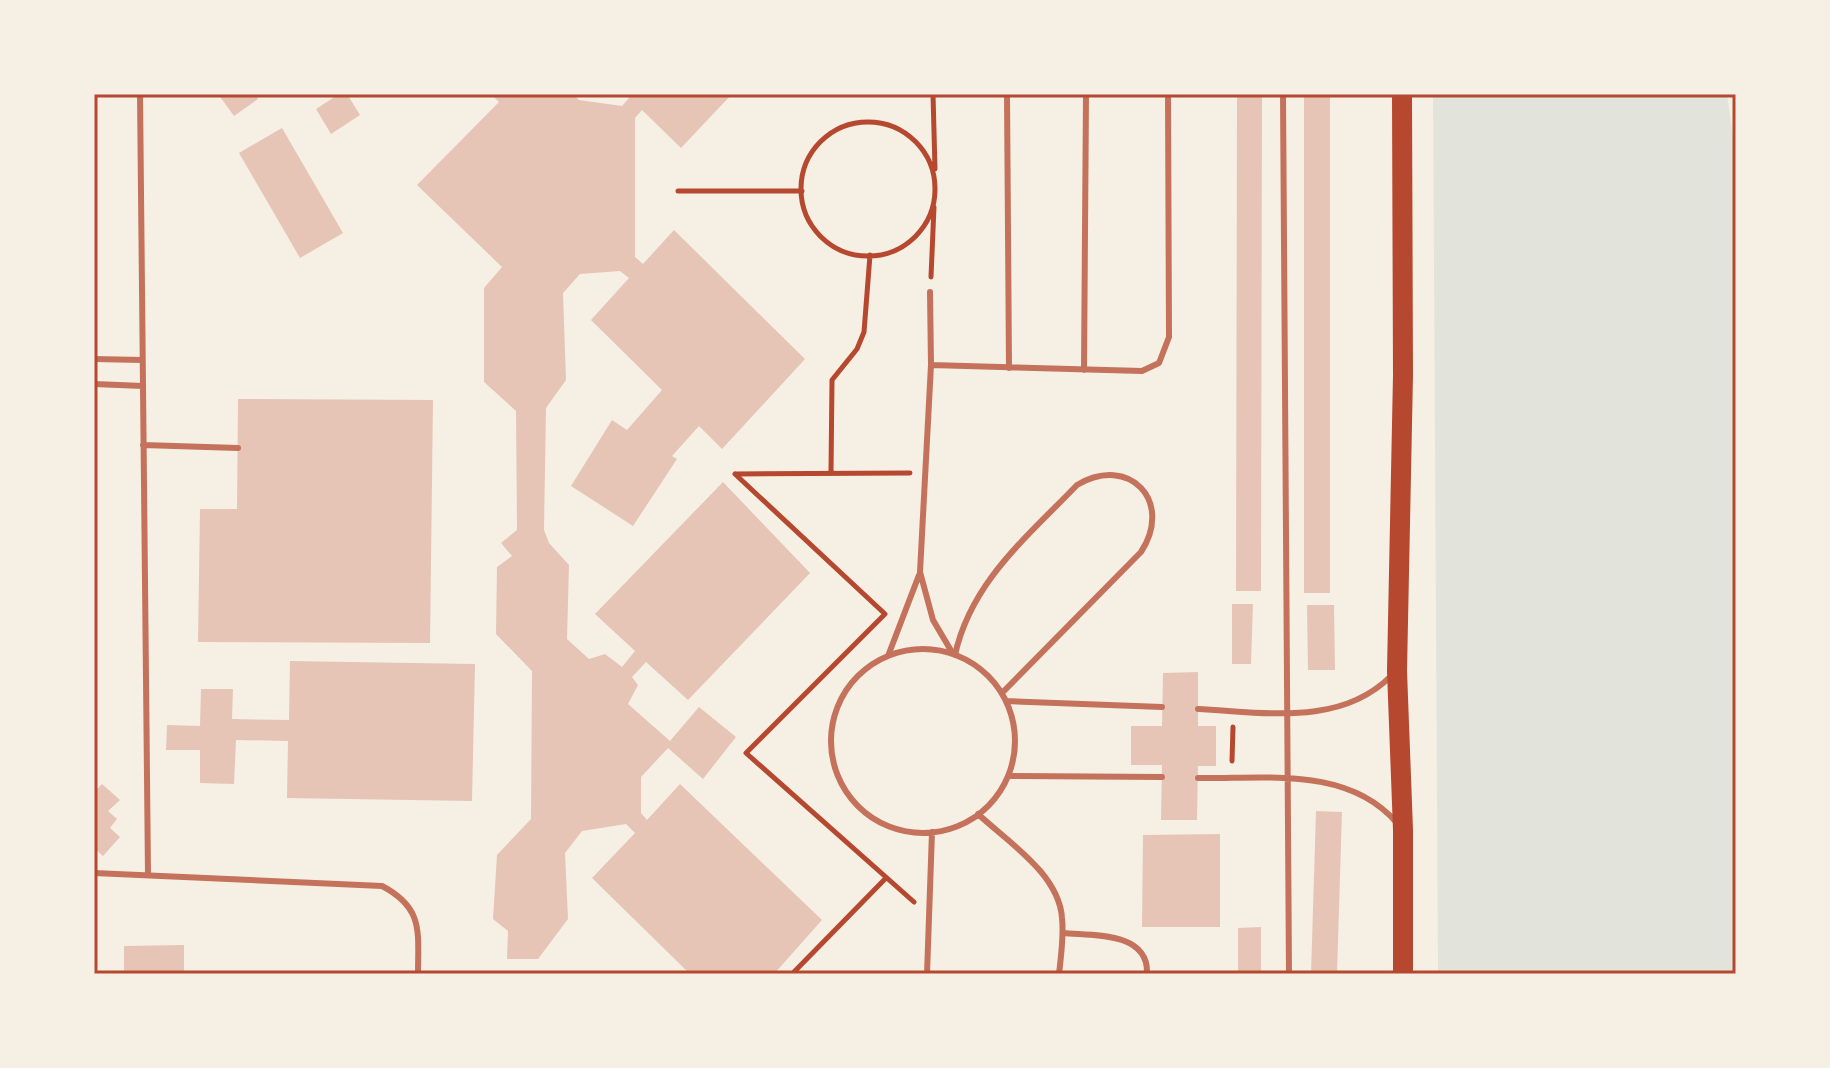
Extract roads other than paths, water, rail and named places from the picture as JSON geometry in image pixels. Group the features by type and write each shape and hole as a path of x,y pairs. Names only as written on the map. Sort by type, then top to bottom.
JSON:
{"main road":[{"path":"1402,94 1403,375 1397,671 1403,830 1403,974"}],"lane":[{"path":"140,94 148,874"},
{"path":"1007,94 1009,368"},
{"path":"1084,370 1086,94"},
{"path":"931,365 1084,370 1151,369 1159,363 1168,347 1168,94"},
{"path":"1283,94 1289,974"},
{"path":"930,292 931,365 920,572 933,620 954,654"},
{"path":"94,359 142,360"},
{"path":"94,384 143,386"},
{"path":"143,445 238,448"},
{"path":"954,654 966,615 981,589 1077,485 1092,476 1110,473 1127,477 1141,488 1151,502 1154,520 1151,537 1141,552 1002,693"},
{"path":"888,656 920,572"},
{"path":"920,649 954,654 989,676 1006,701 1015,738 1008,776 996,797 964,823 932,832 897,829 867,814 844,788 832,755 834,721 848,689 872,664 888,656 920,649"},
{"path":"1198,709 1285,713 1346,706 1365,697 1397,671"},
{"path":"1006,701 1162,707"},
{"path":"1008,776 1162,777"},
{"path":"1198,778 1330,783 1372,799 1403,830"},
{"path":"978,814 1049,882 1062,915 1059,974"},
{"path":"927,974 932,832"},
{"path":"94,873 382,886 398,894 411,908 418,925 418,974"},
{"path":"1063,933 1125,940 1143,954 1147,974"}]}
